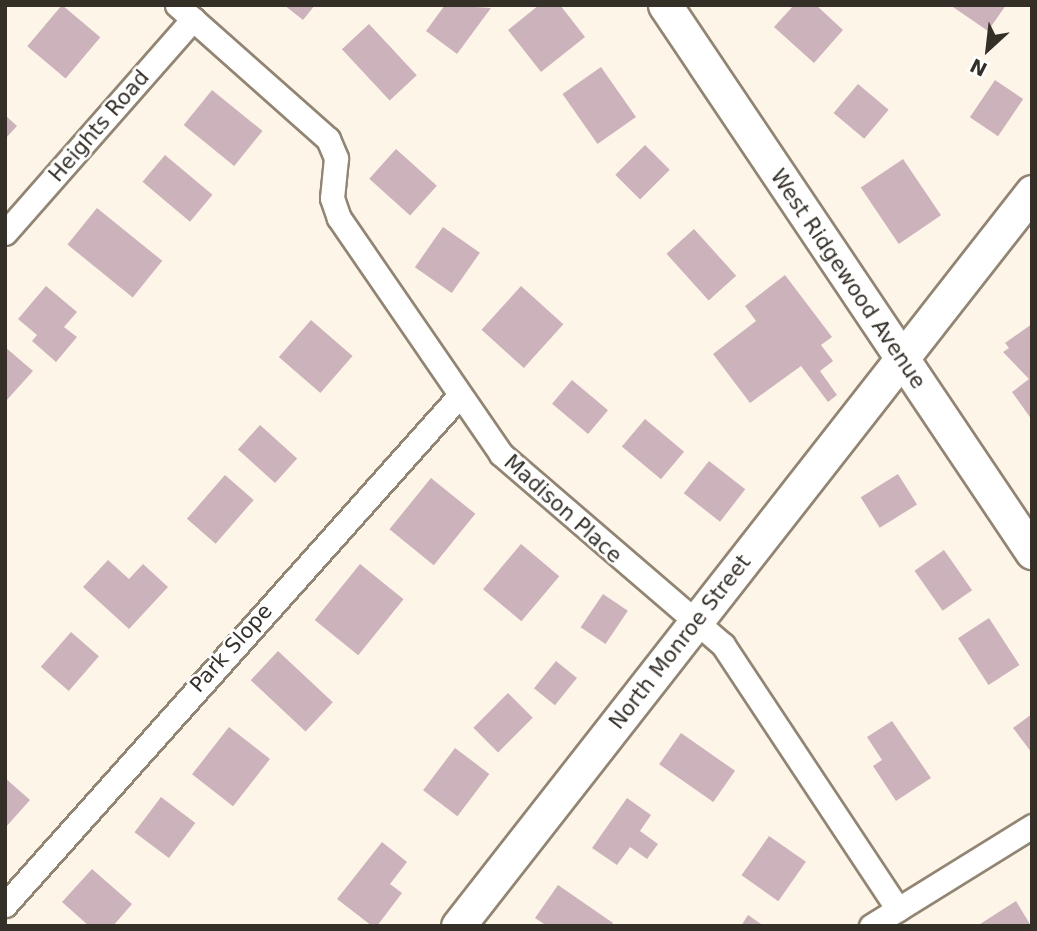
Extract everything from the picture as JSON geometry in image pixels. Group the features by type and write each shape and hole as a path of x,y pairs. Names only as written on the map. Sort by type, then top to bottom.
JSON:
{"main road":[{"name":"West Ridgewood Avenue","path":"665,5 1032,552"},
{"name":"North Monroe Street","path":"458,926 1032,192"}],"street":[{"name":"Heights Road","path":"5,233 185,12"},
{"name":"Madison Place","path":"185,12 328,139 336,158 332,198 339,218 501,454 723,645 898,909"},
{"name":"Park Slope","path":"5,905 460,395"},
{"path":"871,926 1032,826"}],"building":[{"path":"62,5 100,37 66,79 27,46"},
{"path":"284,5 315,5 303,20"},
{"path":"445,5 491,8 457,54 426,31"},
{"path":"539,5 560,5 585,37 541,72 508,30"},
{"path":"794,5 816,5 843,30 814,63 774,27"},
{"path":"950,5 1006,5 988,31"},
{"path":"369,24 417,75 390,100 342,49"},
{"path":"601,67 636,117 597,144 562,94"},
{"path":"995,80 1023,99 998,136 970,117"},
{"path":"858,84 889,110 864,139 834,113"},
{"path":"212,90 263,131 234,166 184,125"},
{"path":"5,115 17,126 5,139"},
{"path":"645,145 670,170 640,199 615,175"},
{"path":"396,149 437,186 410,216 369,179"},
{"path":"165,155 212,195 190,222 143,182"},
{"path":"903,159 941,215 899,244 861,188"},
{"path":"97,208 162,261 133,297 67,245"},
{"path":"443,227 480,253 452,293 415,267"},
{"path":"694,229 736,276 709,301 667,254"},
{"path":"785,275 832,337 821,345 833,361 820,371 837,395 828,402 801,366 750,403 713,354 756,321 745,306"},
{"path":"46,286 77,312 64,327 77,337 56,362 32,341 37,335 18,319"},
{"path":"521,286 563,324 524,368 482,330"},
{"path":"311,320 353,356 320,393 279,357"},
{"path":"1032,324 1032,420 1012,392 1029,379 1003,352 1009,348 1005,343"},
{"path":"5,347 33,371 5,402"},
{"path":"572,380 608,410 588,434 552,404"},
{"path":"645,419 684,452 661,479 622,447"},
{"path":"260,425 297,458 275,483 238,450"},
{"path":"709,461 745,489 720,522 684,493"},
{"path":"898,474 917,505 880,528 861,497"},
{"path":"225,475 254,500 216,544 187,519"},
{"path":"431,478 475,514 434,565 389,529"},
{"path":"521,544 559,576 521,621 483,589"},
{"path":"944,550 972,590 943,611 915,571"},
{"path":"108,560 129,579 143,564 168,587 129,629 83,587"},
{"path":"360,564 404,599 358,655 315,620"},
{"path":"603,594 628,611 606,644 581,627"},
{"path":"989,618 1019,665 988,685 958,638"},
{"path":"71,632 99,656 69,691 41,667"},
{"path":"278,651 333,702 306,731 251,680"},
{"path":"556,661 577,678 555,705 534,688"},
{"path":"508,693 533,718 498,752 473,728"},
{"path":"1032,714 1032,753 1013,728"},
{"path":"892,721 931,778 896,801 873,766 882,760 867,737"},
{"path":"229,727 270,759 233,806 192,774"},
{"path":"681,733 735,771 713,802 659,764"},
{"path":"455,748 489,774 457,816 423,790"},
{"path":"5,778 30,800 5,828"},
{"path":"161,797 195,823 169,858 135,832"},
{"path":"627,798 651,815 640,831 658,844 647,859 630,847 617,865 592,848"},
{"path":"769,836 806,862 778,901 741,875"},
{"path":"382,842 407,862 390,884 402,893 377,926 372,926 337,899"},
{"path":"92,869 132,904 113,926 89,926 62,902"},
{"path":"558,885 613,923 611,926 547,926 535,918"},
{"path":"1016,901 1031,926 977,926"},
{"path":"748,915 764,926 741,926"}]}
